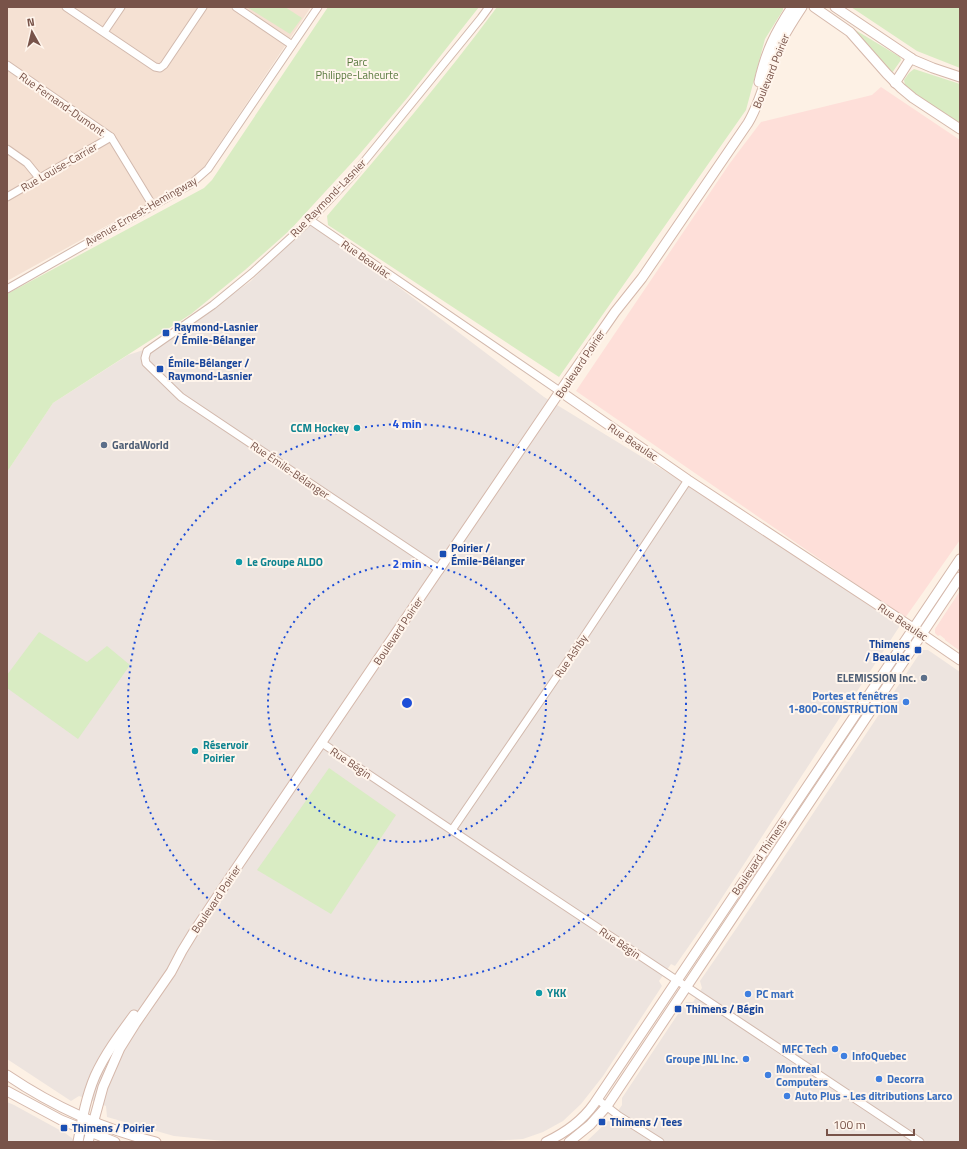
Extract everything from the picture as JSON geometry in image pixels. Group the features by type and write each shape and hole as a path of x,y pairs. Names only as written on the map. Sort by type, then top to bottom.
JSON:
{"street":[{"path":"66,7 155,67 160,68 164,65 203,7"},
{"path":"104,32 120,7"},
{"path":"236,7 292,45"},
{"name":"Avenue Ernest-Hemingway","path":"7,288 192,184 208,169 318,7"},
{"name":"Rue Raymond-Lasnier","path":"146,363 145,358 147,351 213,305 252,273 310,220 354,174 489,7"},
{"name":"Boulevard Poirier","path":"88,1142 106,1078 120,1048 171,972 204,915 561,392 615,312 636,276 727,142 747,116 755,98 770,44 792,7"},
{"name":"Boulevard Poirier","path":"615,312 642,278 748,123 757,107 769,68 778,46 787,29 802,7"},
{"path":"814,7 847,30 895,83 913,98 960,130"},
{"path":"835,7 911,58 933,68 960,77"},
{"path":"895,83 911,58"},
{"name":"Rue Fernand-Dumont","path":"7,65 111,138 153,206"},
{"name":"Rue Louise-Carrier","path":"7,197 111,138"},
{"path":"7,149 27,163 40,179"},
{"name":"Rue Beaulac","path":"310,220 688,480 960,660"},
{"name":"Rue Émile-Bélanger","path":"146,363 181,397 440,570"},
{"name":"Rue Ashby","path":"452,830 573,653 688,480"},
{"name":"Boulevard Thimens","path":"546,1142 562,1134 588,1112 960,559"},
{"name":"Boulevard Thimens","path":"569,1142 590,1126 607,1106 960,577"},
{"name":"Rue Bégin","path":"322,743 920,1142"},
{"path":"764,851 773,857"},
{"path":"721,914 730,921"},
{"name":"Boulevard Poirier","path":"78,1142 82,1117 94,1080 108,1053 119,1035 182,951"},
{"path":"7,1075 48,1100 93,1122 156,1142"},
{"path":"7,1091 53,1116 115,1142"},
{"path":"597,1099 660,1142"}],"shaded area":[{"path":"7,7 311,7 204,167 195,176 7,281"},
{"path":"881,87 960,140 960,540 905,618 576,391 730,163 761,122 872,95"},
{"path":"310,220 544,397 905,618 710,916 675,966 671,964 659,981 662,986 603,1076 581,1104 563,1121 543,1132 523,1139 477,1142 234,1142 174,1136 107,1117 106,1106 79,1096 71,1101 7,1059 7,472 53,403 128,355 162,344 251,281"},
{"path":"960,591 960,651 940,635 938,636 935,633 935,629"},
{"path":"922,650 928,650 960,672 960,1142 586,1142 608,1121 611,1121 622,1105 622,1098 686,1002 693,1002 702,988 700,981"},
{"path":"7,1102 65,1133 77,1142 7,1142"}],"green space":[{"path":"247,7 285,7 302,18 290,34"},
{"name":"Parc Philippe-Laheurte","path":"328,7 479,7 408,97 358,156 290,230 245,270 191,314 53,403 7,472 7,294 204,188 212,180"},
{"path":"497,7 783,7 783,10 765,39 746,110 559,377 328,225 327,216 435,87"},
{"path":"851,7 960,7 960,68 917,51"},
{"path":"852,28 900,57 901,60 892,73"},
{"path":"914,69 960,84 960,125 920,98 905,85 904,80"},
{"path":"39,632 87,662 107,646 130,665 78,739 7,688 7,675"},
{"path":"329,768 396,815 331,914 257,870"}],"place":[{"name":"Raymond-Lasnier / Émile-Bélanger","path":"166,333"},
{"name":"Émile-Bélanger / Raymond-Lasnier","path":"160,369"},
{"name":"CCM Hockey","path":"357,428"},
{"name":"GardaWorld","path":"104,445"},
{"name":"Poirier / Émile-Bélanger","path":"443,554"},
{"name":"Le Groupe ALDO","path":"239,562"},
{"name":"Thimens / Beaulac","path":"918,650"},
{"name":"ELEMISSION Inc.","path":"924,678"},
{"name":"Portes et fenêtres 1-800-CONSTRUCTION","path":"906,702"},
{"name":"Réservoir Poirier","path":"195,751"},
{"name":"YKK","path":"539,993"},
{"name":"PC mart","path":"748,994"},
{"name":"Thimens / Bégin","path":"678,1009"},
{"name":"MFC Tech","path":"835,1049"},
{"name":"InfoQuebec","path":"844,1056"},
{"name":"Groupe JNL Inc.","path":"746,1059"},
{"name":"Montreal Computers","path":"768,1075"},
{"name":"Decorra","path":"879,1079"},
{"name":"Auto Plus - Les ditributions Larco","path":"787,1096"},
{"name":"Thimens / Tees","path":"602,1122"},
{"name":"Thimens / Poirier","path":"64,1128"}]}
